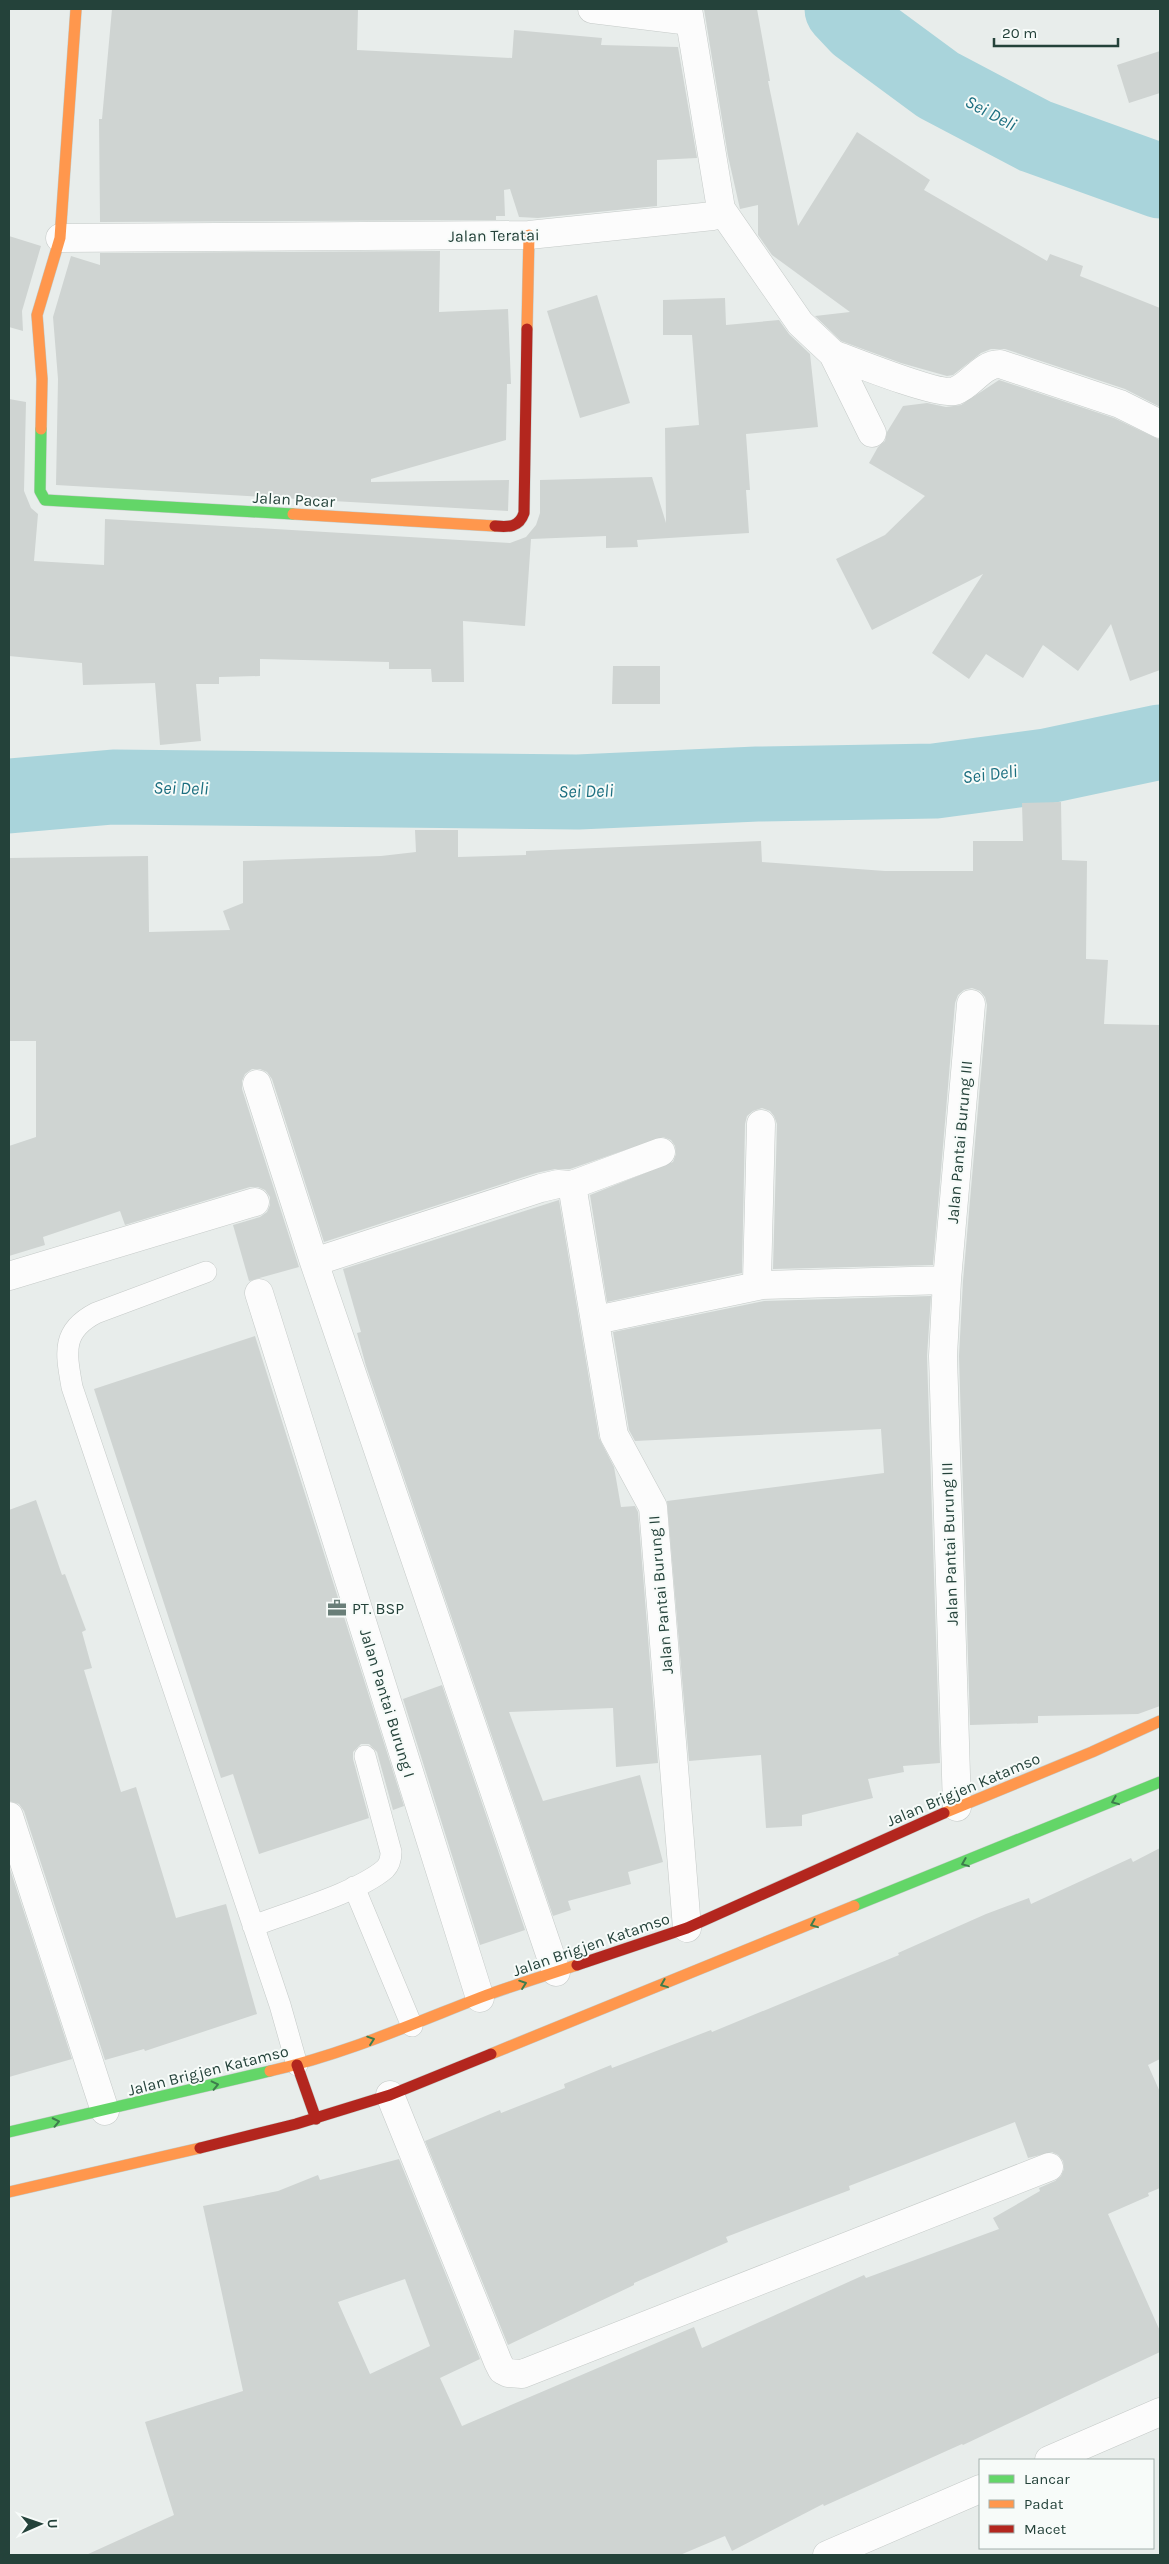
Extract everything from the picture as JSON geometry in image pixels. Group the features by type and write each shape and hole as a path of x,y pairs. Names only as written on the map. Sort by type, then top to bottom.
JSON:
{"main road":[{"path":"60,238 76,9"},
{"name":"Jalan Pacar","path":"60,238 37,315 42,379 40,491 46,500 510,527 522,520 524,513 528,235"},
{"name":"Jalan Brigjen Katamso","path":"9,2132 297,2065 412,2026 480,1998 686,1928 957,1807 1092,1752 1160,1721"},
{"path":"9,2192 148,2162 316,2119 390,2094 1160,1782"},
{"path":"297,2065 316,2119"}],"street":[{"path":"592,9 689,15 720,209 800,323 833,354 872,433"},
{"name":"Jalan Teratai","path":"60,238 528,235 713,216 720,209"},
{"path":"833,354 945,392 965,386 990,364 1000,364 1120,404 1160,424"},
{"name":"Jalan Pantai Burung III","path":"957,1807 943,1356 947,1280 971,1004"},
{"path":"258,1084 314,1262 556,1972"},
{"path":"761,1124 757,1280 762,1285"},
{"path":"314,1262 540,1188 558,1184 572,1185 661,1152"},
{"name":"Jalan Pantai Burung II","path":"572,1185 614,1436 653,1507 686,1928"},
{"path":"9,1276 255,1202"},
{"path":"596,1320 762,1285 947,1280"},
{"name":"Jalan Pantai Burung I","path":"259,1293 480,1998"},
{"path":"9,1816 104,2111"},
{"path":"390,2094 498,2362 502,2370 515,2374 522,2374 1049,2167"},
{"path":"1051,2459 1160,2412"},
{"path":"827,2555 979,2490"}],"lane":[{"path":"206,1272 82,1320 72,1331 68,1346 67,1364 72,1388 253,1926 297,2065"},
{"path":"253,1926 354,1887 386,1868 391,1859 365,1756"},
{"path":"354,1887 412,2026"}],"building":[{"path":"112,9 358,9 357,50 512,58 514,30 602,38 601,45 678,47 697,158 657,160 657,206 538,218 519,217 510,189 504,190 505,216 496,216 496,220 100,222 99,119 102,119"},
{"path":"704,9 757,9 770,81 768,81 798,226 857,132 930,180 924,190 1047,261 1050,254 1083,266 1080,276 1160,308 1160,407 1125,389 1005,349 991,349 981,353 953,375 947,376 901,363 841,341 815,316 850,312 772,255 758,235 758,205 740,209 728,156"},
{"path":"1160,51 1160,93 1129,103 1117,65"},
{"path":"9,236 41,246 22,311 23,331 9,327"},
{"path":"440,251 439,312 508,309 511,384 507,384 506,440 371,479 371,482 509,480 508,511 56,485 58,379 53,317 71,256 100,265 100,253"},
{"path":"597,295 630,403 580,418 547,311"},
{"path":"725,298 726,325 779,320 789,334 810,354 818,427 746,434 750,490 746,490 749,533 637,540 638,547 606,548 606,536 531,539 525,626 463,621 464,682 432,682 431,669 389,669 389,662 260,659 260,676 219,677 219,684 196,684 201,741 160,745 155,683 83,685 82,663 9,656 9,399 26,402 24,491 31,508 38,514 34,561 104,565 105,519 510,543 526,537 536,525 540,513 540,480 652,477 666,523 665,428 699,425 692,335 663,335 663,300"},
{"path":"999,380 1114,418 1160,440 1160,670 1130,681 1111,624 1078,671 1043,645 1023,678 986,654 969,679 932,653 983,574 872,630 836,559 885,535 925,496 869,463 878,447 885,441 887,432 903,406 927,403 946,407 961,405"},
{"path":"613,666 660,666 660,704 612,704"},
{"path":"1061,802 1062,860 1087,861 1086,959 1108,960 1104,1024 1160,1025 1160,1706 1138,1714 1038,1716 1038,1723 970,1725 959,1356 963,1281 987,1005 985,997 980,991 972,988 964,990 958,995 955,1003 933,1265 773,1269 777,1124 770,1111 762,1108 753,1111 747,1116 745,1124 742,1273 607,1302 590,1195 673,1162 676,1154 675,1146 671,1140 663,1137 570,1169 555,1169 536,1173 324,1242 272,1079 267,1072 260,1069 252,1069 245,1074 242,1081 242,1089 299,1267 249,1281 233,1225 260,1217 267,1212 270,1205 270,1197 265,1190 258,1187 250,1187 125,1225 120,1211 43,1237 45,1245 9,1256 9,1146 36,1137 36,1041 9,1041 9,858 148,856 149,932 230,930 223,911 243,903 243,861 381,856 416,852 415,830 458,830 458,857 526,855 526,851 761,841 762,862 885,871 973,871 973,841 1023,841 1022,803"},
{"path":"559,1200 599,1438 614,1467 621,1507 635,1506 638,1512 658,1763 616,1767 613,1708 509,1712 543,1801 640,1775 663,1862 628,1872 631,1884 568,1901 571,1910 553,1916 366,1366 357,1333 361,1332 343,1269"},
{"path":"931,1296 927,1356 940,1763 903,1766 904,1772 868,1779 873,1798 802,1815 802,1826 766,1828 761,1755 689,1761 667,1501 884,1473 881,1429 635,1441 629,1430 613,1332 764,1301"},
{"path":"255,1336 404,1806 393,1810 377,1752 369,1744 361,1744 353,1752 353,1759 369,1818 259,1854 233,1774 221,1778 94,1389"},
{"path":"36,1500 62,1575 65,1574 86,1630 82,1632 92,1668 84,1670 121,1792 136,1787 176,1918 226,1904 257,2014 145,2051 144,2049 105,2060 24,1811 19,1804 9,1801 9,1510"},
{"path":"442,1685 525,1930 480,1945 403,1699"},
{"path":"1160,1848 1160,2059 1148,2065 1160,2092 1160,2188 1148,2193 1149,2196 1108,2214 1160,2331 1160,2352 963,2445 824,2506 823,2504 732,2551 725,2536 680,2555 86,2555 174,2515 145,2422 243,2391 203,2206 278,2191 318,2175 320,2180 399,2159 480,2359 440,2378 462,2426 694,2327 702,2348 864,2275 866,2278 999,2229 993,2218 1040,2191 1039,2188 1055,2181 1061,2176 1064,2169 1063,2161 1052,2152 1028,2158 1015,2122 849,2186 850,2190 726,2237 728,2242 634,2283 634,2285 508,2345 425,2141 500,2110 501,2113 565,2088 564,2084 611,2065 612,2068 711,2030 712,2032 899,1955 898,1953 986,1914 1029,1898 1031,1904 1131,1858 1133,1862","holes":["405,2279 430,2346 370,2374 338,2302"]},
{"path":"9,1866 72,2059 9,2077"}],"waterway":[{"name":"Sei Deli","path":"842,9 858,26 938,85 1035,136 1160,181"},
{"name":"Sei Deli","path":"9,796 113,787 578,792 757,784 935,781 1047,766 1160,742"}],"traffic: fast":[{"path":"41,429 40,491 45,500 293,514"},
{"path":"854,1906 1160,1782"},
{"path":"9,2132 270,2071"}],"traffic: slow":[{"path":"41,429 42,379 37,315 60,238 76,9"},
{"path":"527,329 529,235"},
{"path":"293,514 495,526"},
{"path":"944,1813 1092,1752 1160,1721"},
{"path":"491,2054 854,1906"},
{"path":"270,2071 350,2048 491,1994 577,1965"},
{"path":"9,2192 200,2148"}],"traffic: jam":[{"path":"495,526 512,526 519,522 524,513 527,329"},
{"path":"577,1965 687,1928 944,1813"},
{"path":"200,2148 296,2124 390,2095 491,2054"},
{"path":"297,2065 316,2119"}],"place":[{"name":"PT. BSP","path":"337,1608"}]}
